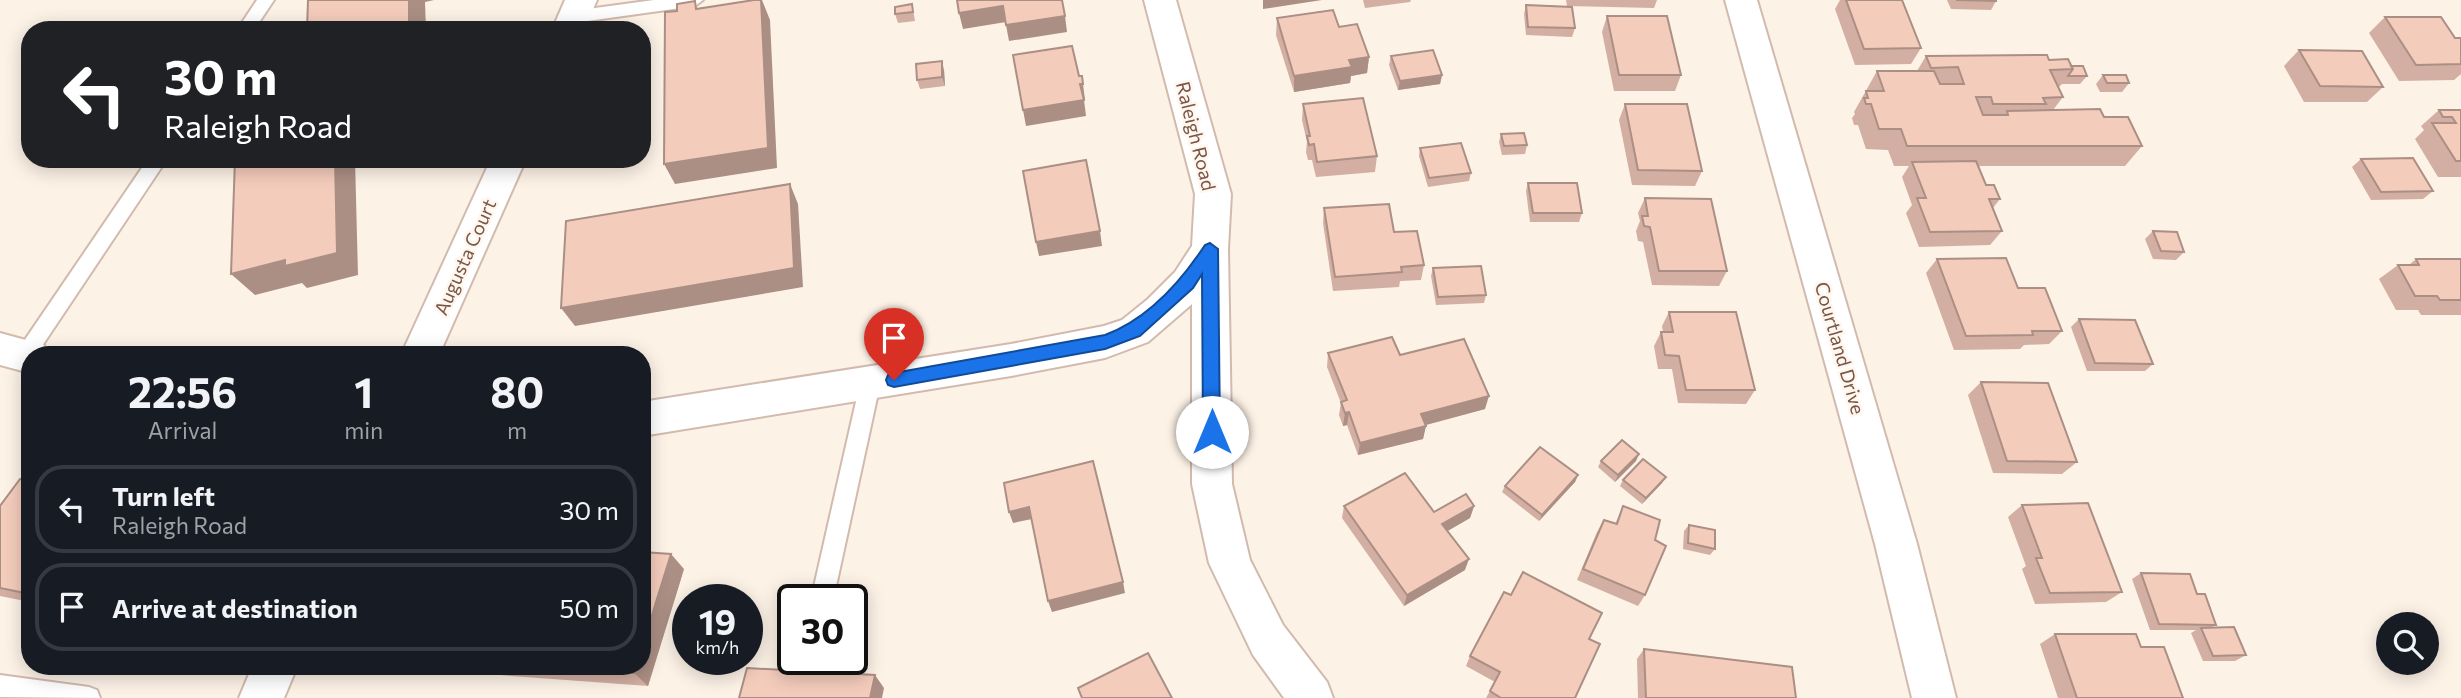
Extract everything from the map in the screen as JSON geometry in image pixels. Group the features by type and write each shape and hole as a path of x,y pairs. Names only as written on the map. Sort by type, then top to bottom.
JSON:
{"street":[{"name":"Raleigh Road","path":"651,418 1051,353 1105,342 1135,331 1188,283 1210,249 1213,194 1160,0"},
{"name":"Courtland Drive","path":"1741,0 1896,544 1934,698"},
{"name":"Augusta Court","path":"424,346 505,168"},
{"path":"1210,249 1212,484 1230,563 1268,640 1311,698"},
{"path":"261,698 271,675"}],"lane":[{"path":"251,21 265,0"},
{"path":"574,16 695,0"},
{"path":"24,346 152,168"},
{"path":"826,584 870,384"},
{"path":"0,686 89,698"}],"building":[{"path":"308,0 409,0 409,21 307,21"},
{"path":"761,0 768,148 664,164 665,12 677,11 677,4 695,1 696,9"},
{"path":"957,0 1062,0 1065,16 1006,25 1003,6 959,13"},
{"path":"1846,0 1902,0 1921,48 1864,49"},
{"path":"912,4 913,12 895,14 895,7"},
{"path":"1526,5 1572,7 1575,28 1528,27"},
{"path":"1333,10 1339,27 1357,24 1369,57 1349,60 1352,67 1294,76 1277,18"},
{"path":"1607,16 1667,16 1681,75 1619,75"},
{"path":"2385,17 2441,17 2455,38 2461,38 2461,64 2416,65"},
{"path":"1072,46 1079,76 1082,76 1083,84 1080,84 1084,100 1023,110 1013,55"},
{"path":"1433,50 1442,75 1400,81 1391,56"},
{"path":"2299,50 2362,51 2383,87 2320,86"},
{"path":"2047,55 2049,60 2068,59 2073,69 2050,70 2063,97 2043,98 2046,104 1993,104 1991,97 1976,97 1983,115 2008,115 2007,111 2100,109 2104,117 2128,117 2142,146 1907,146 1901,129 1879,129 1871,104 1866,104 1864,98 1868,98 1866,91 1884,91 1877,71 1934,71 1940,84 1964,84 1958,67 1931,68 1926,56"},
{"path":"942,61 942,77 917,80 916,64"},
{"path":"2071,66 2083,66 2087,76 2068,76 2073,69"},
{"path":"2103,75 2126,75 2129,83 2107,83"},
{"path":"1363,98 1377,156 1317,162 1314,144 1309,145 1307,136 1310,136 1303,104"},
{"path":"1625,104 1687,104 1702,171 1638,170"},
{"path":"2439,110 2461,110 2461,161 2456,161 2432,123 2456,123 2452,117 2443,117"},
{"path":"1524,133 1527,145 1504,146 1501,134"},
{"path":"1461,143 1471,173 1429,178 1420,148"},
{"path":"2413,158 2433,191 2381,192 2361,159"},
{"path":"1086,160 1100,231 1036,242 1023,171"},
{"path":"1976,161 1986,185 1994,185 2000,199 1989,199 2002,231 1930,232 1917,198 1926,198 1912,162"},
{"path":"235,168 335,168 337,253 285,266 285,260 231,274"},
{"path":"1528,183 1577,183 1582,213 1533,213"},
{"path":"790,184 794,268 561,308 566,221"},
{"path":"1645,198 1711,199 1727,271 1659,271 1650,227 1644,226 1642,216 1648,216"},
{"path":"1389,204 1394,232 1417,231 1424,265 1401,267 1402,272 1335,277 1324,208"},
{"path":"2153,231 2177,232 2184,252 2161,251"},
{"path":"2006,258 2018,288 2045,288 2062,331 2032,331 2033,335 1966,336 1937,259"},
{"path":"2416,259 2461,259 2461,300 2415,296 2398,265 2419,265"},
{"path":"1481,266 1486,295 1438,297 1433,268"},
{"path":"1669,312 1736,312 1755,390 1686,390 1679,356 1665,355 1661,332 1673,332"},
{"path":"2079,319 2135,320 2153,364 2095,363"},
{"path":"1392,337 1400,355 1464,339 1489,396 1421,414 1426,426 1360,443 1349,412 1345,413 1341,402 1347,400 1328,353"},
{"path":"1981,382 2048,383 2077,462 2007,461"},
{"path":"1622,440 1639,454 1618,475 1601,461"},
{"path":"1540,447 1578,475 1542,515 1505,486"},
{"path":"1643,459 1666,477 1646,498 1623,480"},
{"path":"1093,461 1123,582 1048,601 1029,507 1009,512 1004,483"},
{"path":"1405,473 1434,512 1466,494 1474,506 1442,524 1469,559 1407,595 1344,506"},
{"path":"21,479 21,592 0,588 0,506"},
{"path":"2088,503 2122,592 2050,593 2036,558 2042,558 2022,505"},
{"path":"1623,506 1660,520 1655,540 1666,546 1645,595 1583,569 1604,520 1617,524"},
{"path":"1689,525 1715,530 1715,549 1688,543"},
{"path":"651,553 671,554 651,618"},
{"path":"1523,572 1602,613 1589,639 1600,644 1575,698 1501,698 1490,691 1500,672 1470,656 1504,592 1511,595"},
{"path":"2141,573 2190,574 2197,594 2205,594 2216,625 2159,624"},
{"path":"2234,627 2246,655 2213,656 2201,628"},
{"path":"2055,634 2136,634 2141,647 2164,647 2183,698 2077,698"},
{"path":"1644,649 1792,667 1796,698 1646,698"},
{"path":"1148,653 1172,698 1082,698 1078,688"},
{"path":"763,669 777,670 777,675 875,675 870,698 739,698 745,675 763,675"}],"route":[{"path":"894,380 1105,342 1135,331 1188,283 1210,249 1212,432"}]}
